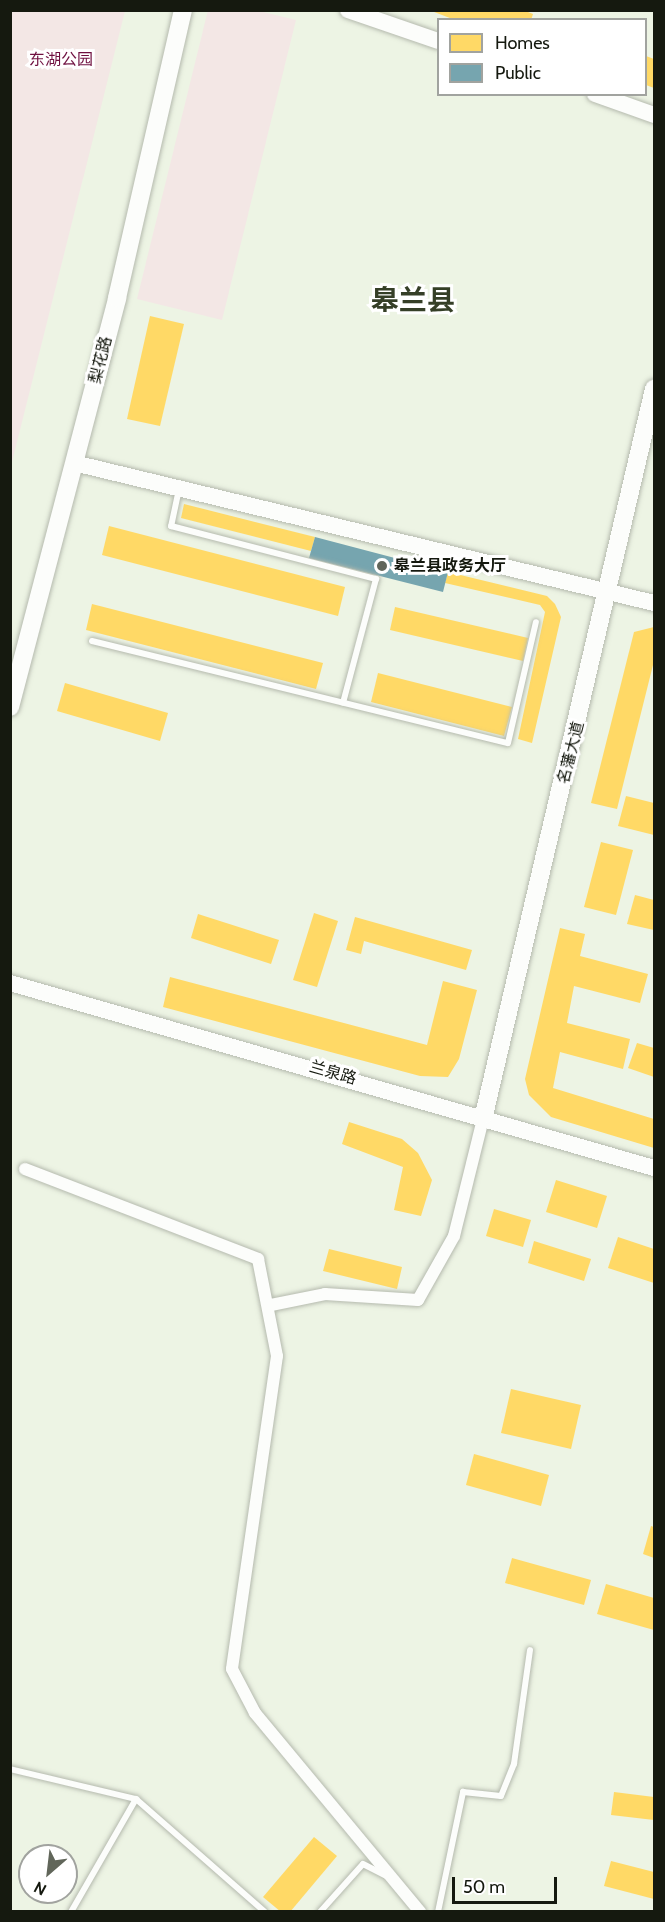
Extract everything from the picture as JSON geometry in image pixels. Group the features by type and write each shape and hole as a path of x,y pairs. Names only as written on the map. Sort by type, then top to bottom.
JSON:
{"main road":[{"name":"梨花路","path":"10,707 74,463 183,10"},
{"name":"名藩大道","path":"484,1115 610,592 654,389"}],"street":[{"path":"348,10 437,41"},
{"path":"601,96 654,115"},
{"path":"74,463 654,603"},
{"name":"兰泉路","path":"10,983 484,1115 654,1168"},
{"path":"271,1305 325,1294 418,1300 454,1236 484,1115"},
{"path":"25,1169 258,1259 271,1305 277,1356 232,1669 255,1713 420,1911"}],"lane":[{"path":"179,488 171,526 376,579 343,703"},
{"path":"92,641 508,743 536,622"},
{"path":"438,1911 463,1792 501,1796 514,1764 530,1650"},
{"path":"10,1769 136,1798 265,1911"},
{"path":"71,1911 136,1798"},
{"path":"320,1911 363,1863 398,1882"}],"green space":[{"path":"208,10 259,11 296,20 222,320 137,299"},
{"name":"东湖公园","path":"10,11 125,11 11,466"}],"building: Homes":[{"path":"429,10 523,10 533,14 532,18 450,18"},
{"path":"647,56 654,59 654,88 647,85"},
{"path":"150,316 184,324 160,426 127,419"},
{"path":"184,504 315,537 311,551 181,518"},
{"path":"109,526 345,587 338,616 102,555"},
{"path":"448,572 547,596 555,604 561,617 532,743 518,739 545,612 540,605 445,583"},
{"path":"92,604 323,663 316,689 86,630"},
{"path":"395,607 528,638 523,661 390,630"},
{"path":"654,627 654,661 617,809 591,803 634,632"},
{"path":"378,673 512,707 504,736 371,702"},
{"path":"65,683 168,713 160,741 57,711"},
{"path":"626,796 654,803 654,835 618,826"},
{"path":"601,842 633,850 616,915 584,907"},
{"path":"635,895 654,900 654,930 627,924"},
{"path":"314,913 338,921 317,987 293,980"},
{"path":"198,914 279,940 271,964 191,938"},
{"path":"355,917 472,950 466,970 364,941 361,954 346,950"},
{"path":"560,928 585,934 580,956 648,974 640,1003 574,986 567,1023 630,1039 623,1069 560,1052 553,1088 654,1119 654,1148 551,1117 529,1095 525,1079"},
{"path":"170,977 427,1045 443,981 477,990 459,1059 448,1077 420,1076 163,1007"},
{"path":"637,1043 654,1048 654,1077 628,1068"},
{"path":"349,1122 402,1139 418,1153 432,1180 421,1216 394,1210 403,1167 342,1144"},
{"path":"556,1180 607,1196 597,1228 546,1212"},
{"path":"494,1209 531,1220 523,1247 486,1236"},
{"path":"618,1237 654,1249 654,1283 608,1268"},
{"path":"534,1241 591,1259 584,1281 528,1263"},
{"path":"329,1249 402,1267 397,1289 323,1271"},
{"path":"511,1389 581,1405 571,1449 501,1433"},
{"path":"474,1454 549,1475 541,1506 466,1485"},
{"path":"651,1526 654,1527 654,1558 643,1554"},
{"path":"512,1558 591,1580 584,1605 505,1583"},
{"path":"606,1584 654,1598 654,1630 597,1614"},
{"path":"614,1792 654,1797 654,1820 611,1815"},
{"path":"314,1837 337,1856 290,1912 281,1912 263,1897"},
{"path":"611,1861 654,1872 654,1899 604,1886"}],"building: Public":[{"path":"315,537 448,572 443,592 309,558"}],"place":[{"name":"皋兰县政务大厅","path":"382,566"}],"district":[{"name":"皋兰县","path":"413,300"}]}
